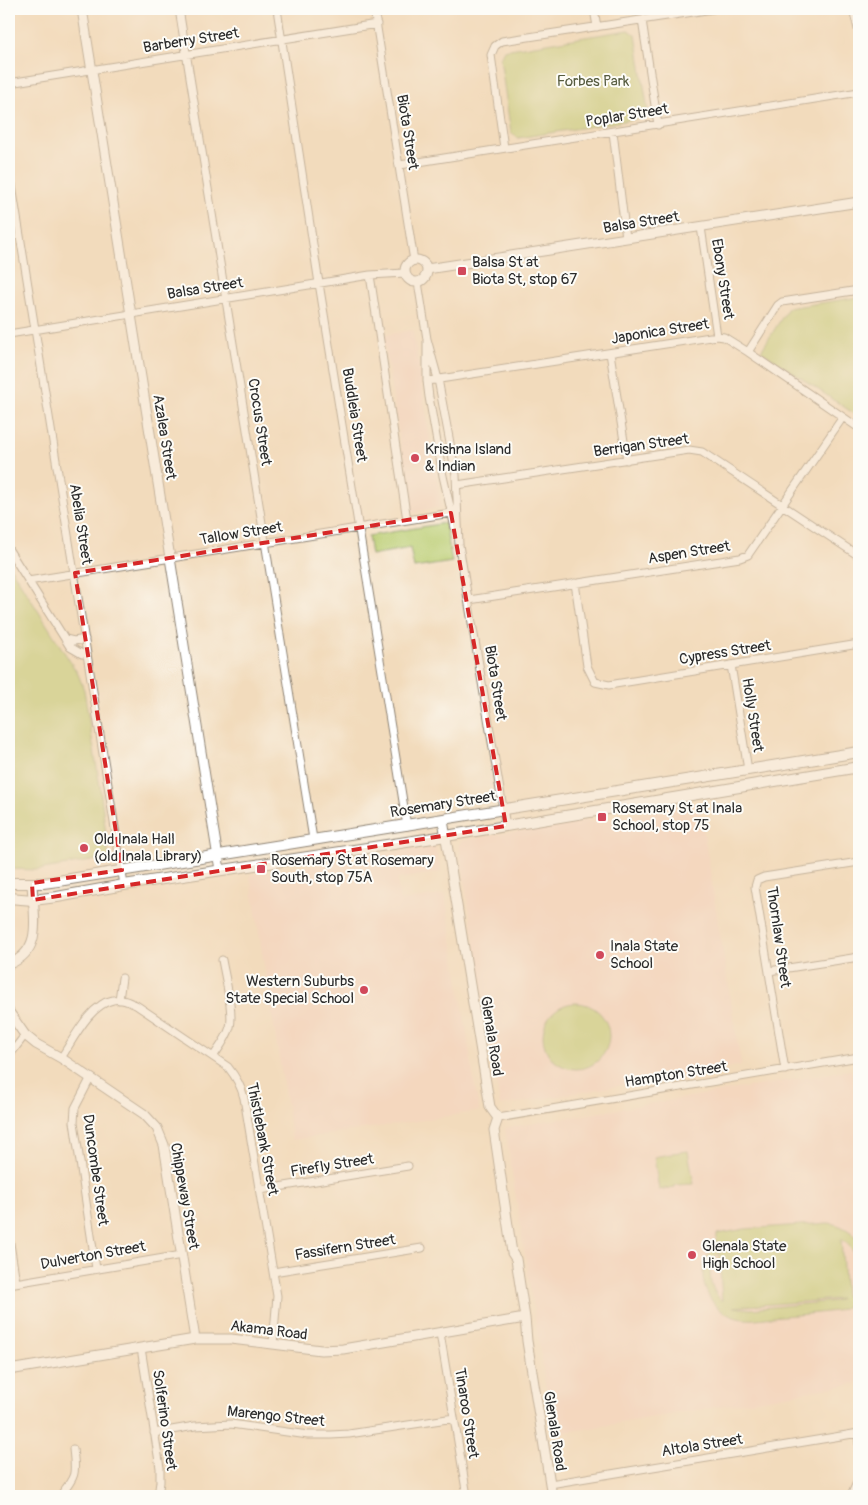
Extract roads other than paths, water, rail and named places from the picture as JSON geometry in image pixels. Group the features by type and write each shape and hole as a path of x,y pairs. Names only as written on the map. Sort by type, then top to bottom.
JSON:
{"main road":[{"name":"Rosemary Street","path":"9,883 58,881 859,752"},
{"name":"Rosemary Street","path":"9,898 33,900 446,836 859,767"}],"street":[{"name":"Azalea Street","path":"82,9 220,870"},
{"name":"Crocus Street","path":"179,9 313,840"},
{"name":"Buddleia Street","path":"277,9 319,284 407,826"},
{"name":"Biota Street","path":"374,9 414,261"},
{"path":"594,9 597,27"},
{"path":"504,148 491,55 495,46 502,41 713,9"},
{"path":"853,9 859,33"},
{"path":"642,20 658,124"},
{"name":"Barberry Street","path":"9,83 377,24"},
{"name":"Poplar Street","path":"400,165 859,92"},
{"path":"613,132 626,238"},
{"name":"Abelia Street","path":"9,167 124,885"},
{"name":"Balsa Street","path":"427,269 859,202"},
{"name":"Ebony Street","path":"701,227 717,336"},
{"path":"414,261 420,261 427,269 426,276 418,282 408,279 405,273 406,267 414,261"},
{"name":"Balsa Street","path":"9,334 370,275 405,273"},
{"path":"370,275 407,520"},
{"name":"Biota Street","path":"418,282 426,339 427,381 443,476 454,512 460,545 506,826"},
{"path":"748,352 778,305 782,302 859,290"},
{"name":"Japonica Street","path":"427,381 717,336 724,337 748,352 859,428"},
{"name":"Biota Street","path":"426,339 438,379 457,485 454,512"},
{"path":"610,353 628,460"},
{"name":"Aspen Street","path":"469,600 740,558 748,555 843,417"},
{"name":"Berrigan Street","path":"457,485 689,450 702,452 859,556"},
{"name":"Tallow Street","path":"28,581 454,512"},
{"path":"9,550 70,647 82,654 88,654"},
{"name":"Cypress Street","path":"575,583 587,666 596,682 609,685 859,644"},
{"path":"65,639 74,641 85,639"},
{"name":"Holly Street","path":"731,665 748,770"},
{"name":"Glenala Road","path":"443,820 490,1107 498,1118 494,1130 512,1253 510,1260 527,1341 552,1496"},
{"name":"Thornlaw Street","path":"785,1070 755,887 757,880 764,876 859,862"},
{"path":"9,964 24,954 32,945 35,934 32,883"},
{"path":"769,971 859,958"},
{"path":"213,1057 227,1036 231,1025 231,1014 222,960"},
{"path":"61,1058 94,1010 103,1003 114,999 119,1000 122,978"},
{"name":"Thistlebank Street","path":"119,1000 136,1005 228,1067 241,1087 277,1296 273,1344"},
{"name":"Chippeway Street","path":"9,1012 25,1035 36,1044 61,1058 144,1114 156,1128 164,1145 195,1339"},
{"path":"9,1056 25,1035"},
{"name":"Hampton Street","path":"498,1118 859,1058"},
{"name":"Duncombe Street","path":"90,1079 74,1108 74,1122 96,1269"},
{"name":"Firefly Street","path":"260,1190 408,1166"},
{"path":"9,1238 12,1283"},
{"name":"Fassifern Street","path":"273,1272 422,1248"},
{"name":"Dulverton Street","path":"12,1283 182,1254"},
{"name":"Akama Road","path":"9,1370 195,1339 223,1338 321,1350 343,1349 523,1319"},
{"name":"Tinaroo Street","path":"440,1333 466,1496"},
{"name":"Solferino Street","path":"141,1348 160,1468 158,1496"},
{"name":"Marengo Street","path":"154,1433 196,1426 231,1424 308,1435 331,1435 454,1418"},
{"path":"858,1433 859,1444"},
{"name":"Altola Street","path":"550,1484 858,1433"},
{"path":"60,1496 72,1482 76,1471 73,1449"},
{"path":"851,1496 859,1478"}],"place":[{"name":"Balsa St at Biota St, stop 67","path":"462,271"},
{"name":"Krishna Island & Indian","path":"415,458"},
{"name":"Rosemary St at Inala School, stop 75","path":"602,817"},
{"name":"Old Inala Hall (old Inala Library)","path":"84,848"},
{"name":"Rosemary St at Rosemary South, stop 75A","path":"261,869"},
{"name":"Inala State School","path":"600,955"},
{"name":"Western Suburbs State Special School","path":"364,990"},
{"name":"Glenala State High School","path":"692,1255"}],"park label":[{"name":"Forbes Park","path":"593,81"}]}
